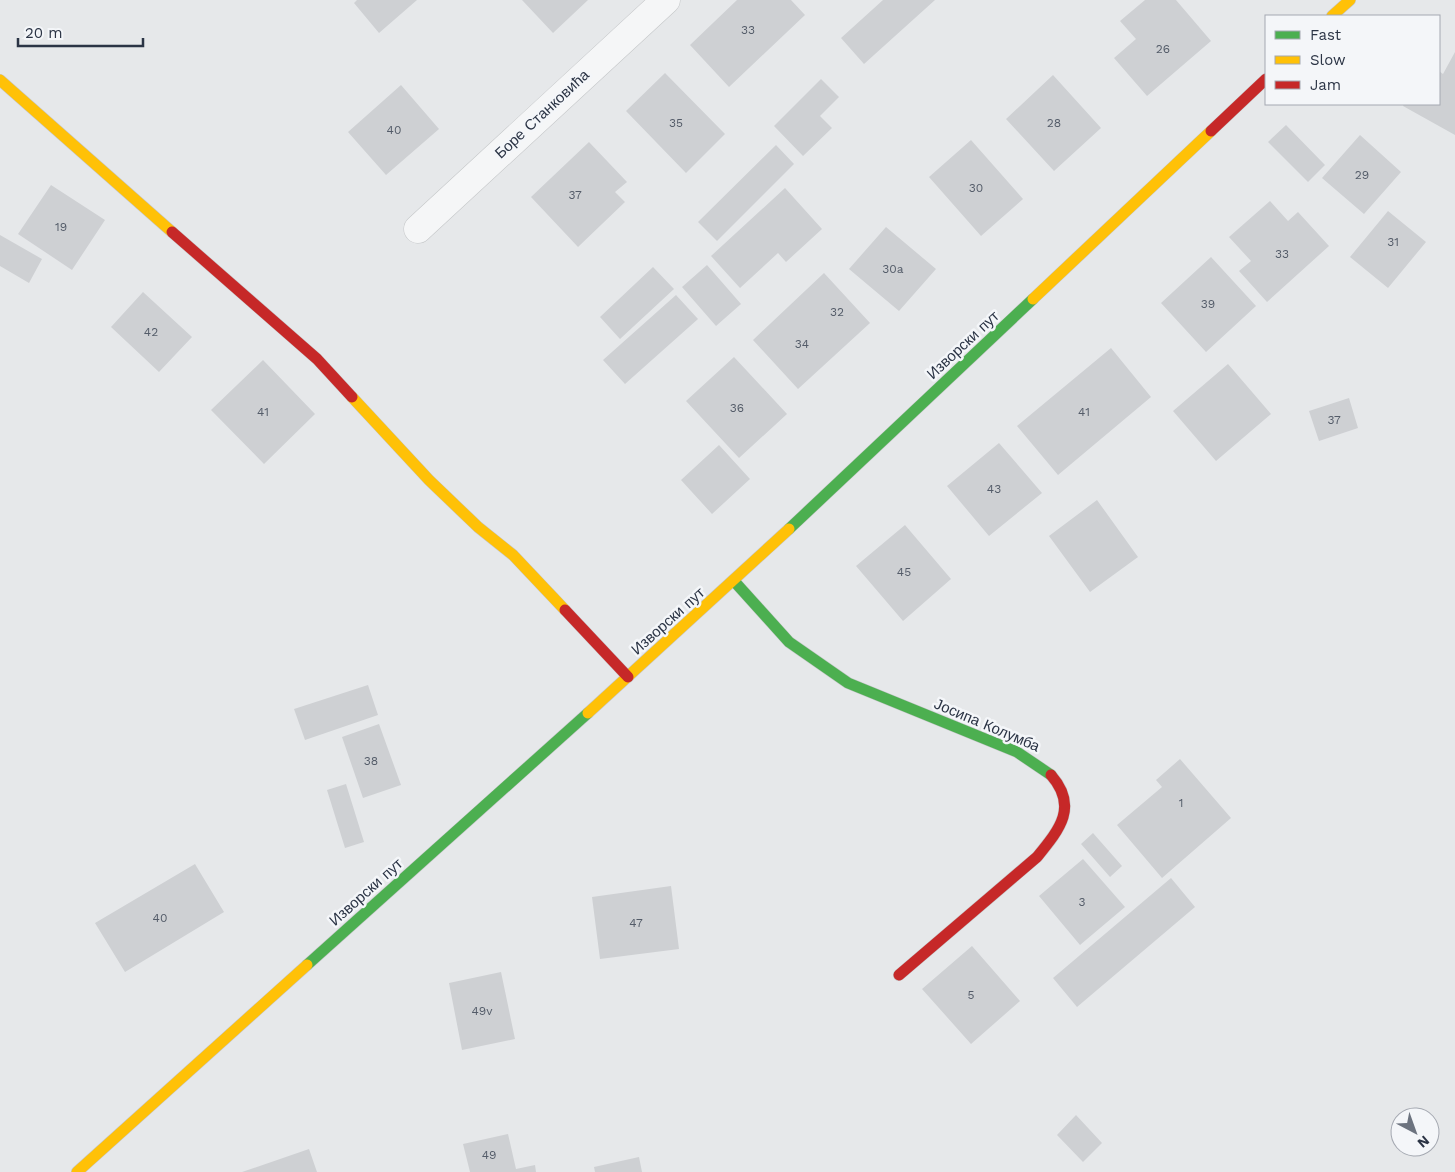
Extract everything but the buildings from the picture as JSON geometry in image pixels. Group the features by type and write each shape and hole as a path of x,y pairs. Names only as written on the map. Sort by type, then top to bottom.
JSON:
{"main road":[{"path":"1333,15 1350,0"},
{"path":"0,80 317,359 429,480 478,527 513,555 628,677"},
{"name":"Изворски пут","path":"76,1172 734,581 1265,80"},
{"name":"Јосипа Колумба","path":"734,581 789,642 848,683 1017,752 1038,763 1054,775 1066,795 1066,808 1062,824 1055,837 1037,858 899,975"}],"street":[{"name":"Боре Станковића","path":"418,228 666,0"}],"traffic: fast":[{"path":"789,529 1033,299"},
{"path":"734,581 789,642 848,683 1017,752 1051,775"},
{"path":"307,965 588,713"}],"traffic: slow":[{"path":"1333,15 1350,0"},
{"path":"0,80 172,232"},
{"path":"1033,299 1211,131"},
{"path":"352,397 429,480 478,527 513,555 565,610"},
{"path":"588,713 789,529"},
{"path":"77,1172 307,965"}],"traffic: jam":[{"path":"1211,131 1265,80"},
{"path":"172,232 317,359 352,397"},
{"path":"565,610 628,677"},
{"path":"899,975 1037,857 1045,847 1058,828 1065,808 1064,798 1051,775"}]}
